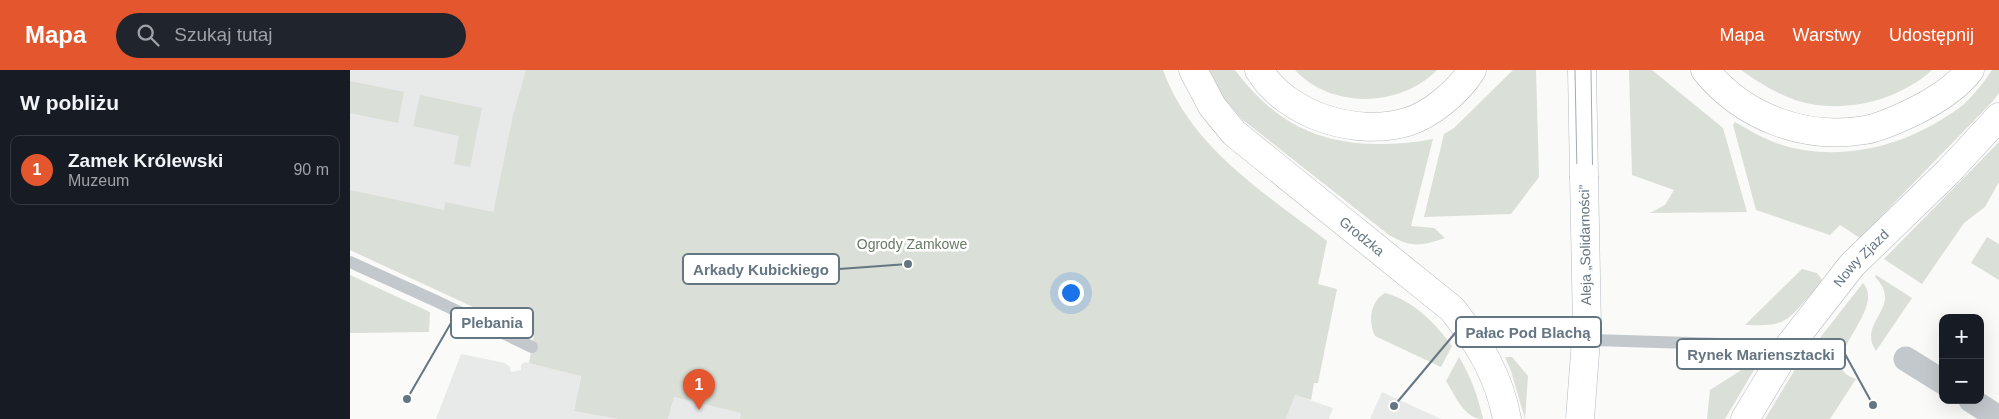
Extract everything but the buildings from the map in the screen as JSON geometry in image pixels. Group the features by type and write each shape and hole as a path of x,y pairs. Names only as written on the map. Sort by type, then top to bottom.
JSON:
{"main road":[{"name":"Grodzka","path":"1193,70 1212,106 1234,133 1452,309 1476,340 1493,371 1504,402 1507,419"},
{"path":"1258,70 1282,96 1304,111 1322,119 1378,127 1409,122 1418,118 1444,100 1472,70"},
{"name":"Aleja „Solidarności”","path":"1580,419 1586,327 1582,70"},
{"path":"1705,70 1736,100 1769,120 1805,130 1843,132 1867,129 1900,118 1927,105 1936,100 1970,70"},
{"name":"Nowy Zjazd","path":"1744,419 1789,346 1852,264 1948,172 1999,117"}],"street":[{"path":"1906,358 1939,379"},
{"path":"1977,404 1999,418"}],"lane":[{"path":"350,262 436,300 532,347"},
{"path":"1466,327 1499,336 1527,338 1789,346"}],"shaded area":[{"path":"350,70 591,70 524,80 512,119 493,211 500,319 350,250"},
{"path":"461,354 505,363 510,367 511,372 521,370 521,365 525,362 581,375 574,411 618,419 436,419"},
{"path":"1382,392 1441,419 1370,419"},
{"path":"1295,395 1333,408 1329,419 1286,419"},
{"path":"674,397 742,413 740,419 668,419"}],"green space":[{"name":"Ogrody Zamkowe","path":"526,70 1163,70 1176,98 1192,123 1211,146 1255,186 1327,241 1318,284 1337,289 1318,383 1314,383 1311,400 1295,395 1286,419 740,419 741,413 674,397 668,419 618,419 574,411 581,376 529,363 534,335 350,250 350,190 444,210 445,202 493,212 512,119"},
{"path":"1208,70 1235,70 1249,87 1279,115 1313,133 1332,139 1353,143 1375,144 1433,139 1411,226 1434,228 1445,238 1429,243 1410,244 1389,235 1243,120 1218,91"},
{"path":"1295,70 1437,70 1422,83 1404,92 1366,99 1346,97 1327,92 1310,83"},
{"path":"1513,70 1536,70 1539,177 1511,214 1424,217 1444,134 1454,128"},
{"path":"1629,70 1652,70 1723,128 1747,212 1650,213 1665,205 1674,190 1632,175"},
{"path":"1741,70 1932,70 1918,81 1885,98 1849,106 1830,106 1795,100 1767,87"},
{"path":"1992,70 1999,70 1999,93 1993,101 1860,238 1840,225 1830,235 1756,210 1733,125 1735,122 1773,142 1800,149 1821,152 1843,152 1885,145 1925,129 1958,109 1979,88"},
{"path":"350,81 404,92 398,123 350,113"},
{"path":"420,95 482,108 470,167 454,164 459,136 413,126"},
{"path":"1999,142 1999,182 1985,207 1964,223 1922,284 1884,259"},
{"path":"1987,237 1999,244 1999,280 1971,263"},
{"path":"1802,269 1817,273 1822,280 1791,316 1779,323 1745,325"},
{"path":"350,275 430,312 429,332 350,333"},
{"path":"1876,275 1912,298 1876,351 1871,341 1872,331 1885,297 1883,288 1875,277"},
{"path":"1863,283 1868,295 1866,308 1844,350 1841,362 1844,372 1856,379 1830,419 1765,419 1794,371"},
{"path":"1385,293 1405,301 1423,314 1439,329 1452,346 1441,367 1375,336 1371,318 1373,306"},
{"path":"1459,357 1474,387 1483,419 1476,418 1465,411 1446,381"},
{"path":"1505,357 1512,357 1528,376 1525,419 1511,371"},
{"path":"1741,364 1757,365 1725,419 1707,419 1710,390 1740,371"}],"tram line":[{"path":"1573,419 1580,327 1575,70"},
{"path":"1591,70 1595,325 1591,419"}],"place":[{"name":"Arkady Kubickiego","path":"908,264"},
{"name":"Plebania","path":"407,399"},
{"name":"Rynek Mariensztacki","path":"1873,405"},
{"name":"Pałac Pod Blachą","path":"1394,406"},
{"name":"Zamek Królewski","path":"699,410"}]}
